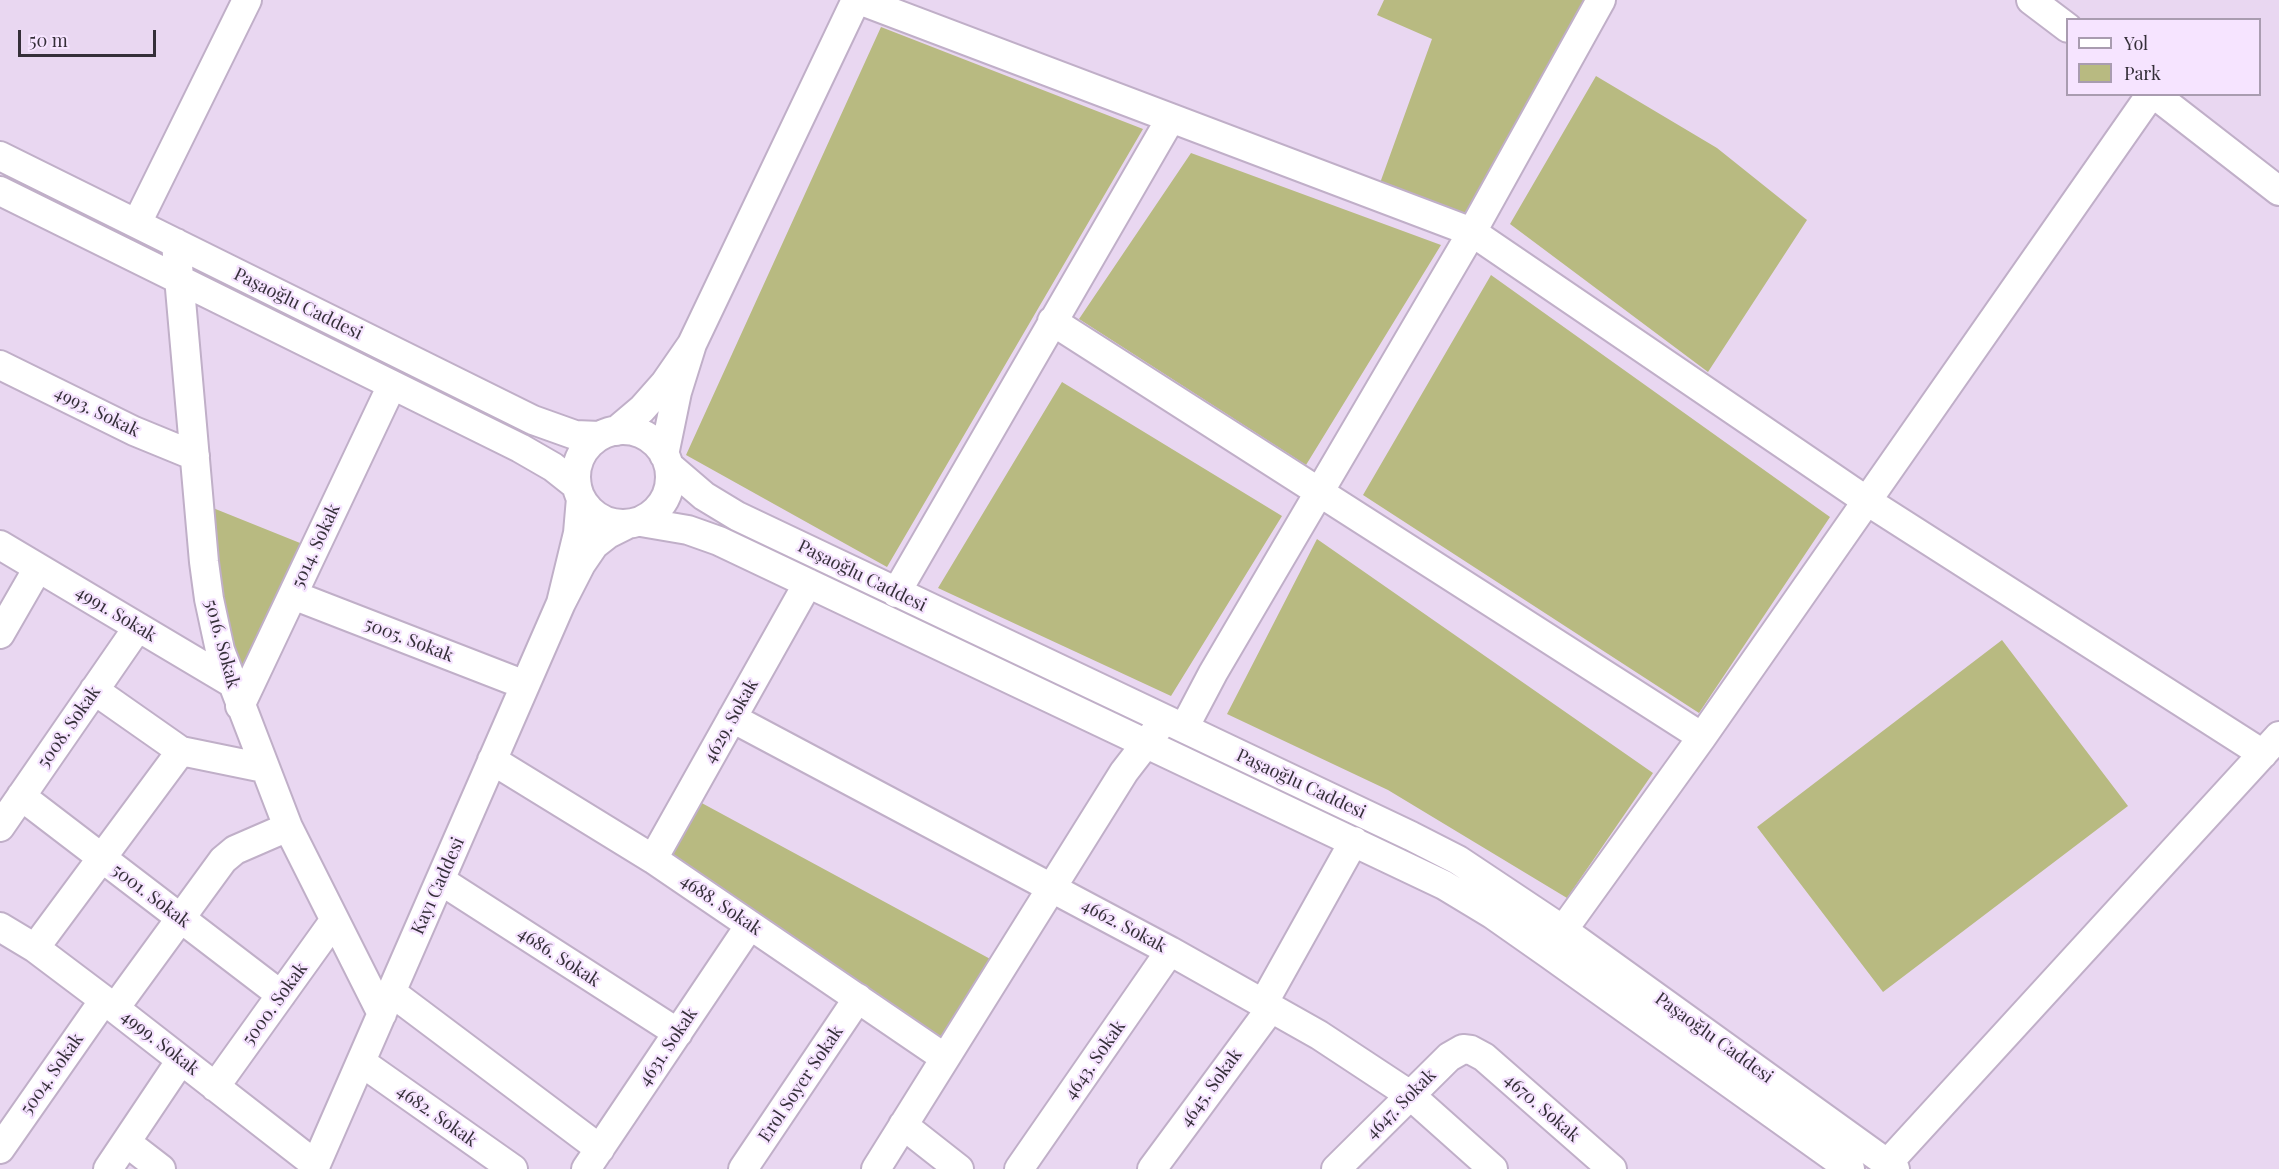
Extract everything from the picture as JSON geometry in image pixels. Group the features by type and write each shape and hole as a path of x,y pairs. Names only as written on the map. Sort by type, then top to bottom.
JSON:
{"street":[{"path":"136,224 246,0"},
{"path":"667,461 677,392 692,344 858,0 1473,232 1867,501 2271,745 1873,1165"},
{"path":"876,1169 1124,772 1146,742 1174,724 1213,673 1473,232 1601,0"},
{"path":"2031,0 2066,27"},
{"path":"1563,930 1702,737 2152,96"},
{"path":"2156,96 2279,191"},
{"path":"896,592 1171,118"},
{"name":"Paşaoğlu Caddesi","path":"0,156 533,420 575,435 608,433"},
{"name":"Paşaoğlu Caddesi","path":"0,191 536,457 566,476 579,492"},
{"name":"5016. Sokak","path":"176,243 209,599 220,650 288,827 334,921 386,1003"},
{"path":"1052,321 1702,737"},
{"path":"608,433 632,431 647,436 659,447 671,474 669,489 663,503 654,514 633,523 611,523 597,517 579,492 576,476 579,460 588,446 642,409 665,383 692,344"},
{"name":"4993. Sokak","path":"0,365 134,431 195,456"},
{"name":"5014. Sokak","path":"236,695 293,595 392,385"},
{"name":"Paşaoğlu Caddesi","path":"667,461 704,496 737,516 1458,860 1563,930 1873,1165"},
{"name":"Kayı Caddesi","path":"561,603 578,533 579,492"},
{"name":"Paşaoğlu Caddesi","path":"633,523 667,525 702,534 1146,742 1444,885 1492,914 1873,1165"},
{"name":"Kayı Caddesi","path":"323,1164 360,1062 561,603 581,564 594,545 608,534 633,523"},
{"name":"4991. Sokak","path":"0,545 138,627 236,695"},
{"path":"0,633 38,568"},
{"name":"4629. Sokak","path":"653,859 808,583"},
{"name":"5005. Sokak","path":"293,595 525,685"},
{"name":"5008. Sokak","path":"0,827 138,627"},
{"path":"94,690 181,751 264,768"},
{"name":"4662. Sokak","path":"732,718 1170,951 1319,1035 1410,1095 1494,1169"},
{"path":"35,948 181,751"},
{"name":"4688. Sokak","path":"492,760 653,859 945,1058"},
{"name":"5001. Sokak","path":"21,796 281,995"},
{"name":"5004. Sokak","path":"0,1149 109,1004 180,918 228,855 288,827"},
{"name":"4645. Sokak","path":"1152,1169 1267,1006 1354,841"},
{"name":"4686. Sokak","path":"440,880 678,1033"},
{"name":"5000. Sokak","path":"215,1087 334,921"},
{"name":"4631. Sokak","path":"593,1159 750,925"},
{"name":"4999. Sokak","path":"0,927 35,948 215,1087 323,1164"},
{"name":"4643. Sokak","path":"1019,1169 1170,951"},
{"name":"Erol Soyer Sokak","path":"743,1169 858,998"},
{"path":"386,1003 593,1159"},
{"name":"4647. Sokak","path":"1336,1169 1456,1051 1463,1048 1471,1050"},
{"name":"4670. Sokak","path":"1471,1050 1484,1057 1612,1169"},
{"path":"108,1169 181,1060"},
{"name":"4682. Sokak","path":"360,1062 513,1169"},
{"path":"903,1125 959,1169"},
{"path":"126,1142 161,1169"}],"green space":[{"path":"1384,0 1589,0 1468,219 1380,183 1432,39 1377,15"},
{"path":"881,27 1143,129 887,567 686,455"},
{"path":"1596,76 1717,148 1807,220 1708,372 1510,224"},
{"path":"1191,153 1441,245 1306,465 1079,319"},
{"path":"1491,275 1830,517 1699,713 1363,495"},
{"path":"1062,382 1282,516 1171,696 938,588"},
{"path":"213,508 310,547 247,667 237,670 223,619"},
{"path":"1317,539 1653,773 1567,898 1388,790 1227,714"},
{"path":"2002,640 2128,806 1883,992 1757,827"},
{"path":"698,801 994,961 942,1045 668,858"}]}
